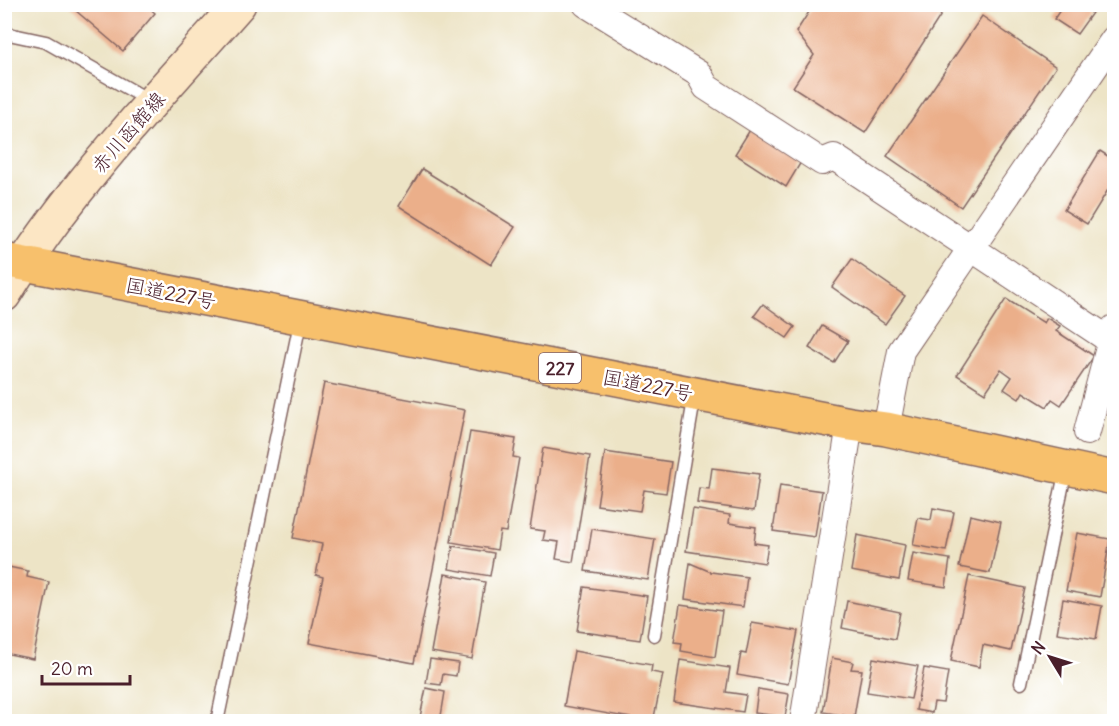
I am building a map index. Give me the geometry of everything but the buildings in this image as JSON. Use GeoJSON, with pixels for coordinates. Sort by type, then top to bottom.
{"type":"FeatureCollection","features":[{"type":"Feature","properties":{"kind":"highway","name":"国道227号"},"geometry":{"type":"LineString","coordinates":[[14,262],[850,424],[886,429],[1114,477]]}},
{"type":"Feature","properties":{"kind":"main road","name":"赤川函館線"},"geometry":{"type":"LineString","coordinates":[[4,295],[14,262],[239,4]]}},
{"type":"Feature","properties":{"kind":"street"},"geometry":{"type":"LineString","coordinates":[[586,4],[699,74],[706,87],[822,162],[834,158],[972,249],[1113,334],[1088,432]]}},
{"type":"Feature","properties":{"kind":"street"},"geometry":{"type":"LineString","coordinates":[[886,429],[901,351],[1114,39]]}},
{"type":"Feature","properties":{"kind":"street"},"geometry":{"type":"LineString","coordinates":[[803,722],[850,424]]}},
{"type":"Feature","properties":{"kind":"lane"},"geometry":{"type":"LineString","coordinates":[[4,33],[46,42],[153,102]]}},
{"type":"Feature","properties":{"kind":"lane"},"geometry":{"type":"LineString","coordinates":[[217,722],[301,318]]}},
{"type":"Feature","properties":{"kind":"lane"},"geometry":{"type":"LineString","coordinates":[[654,635],[696,394]]}},
{"type":"Feature","properties":{"kind":"lane"},"geometry":{"type":"LineString","coordinates":[[1021,682],[1066,467]]}}]}
